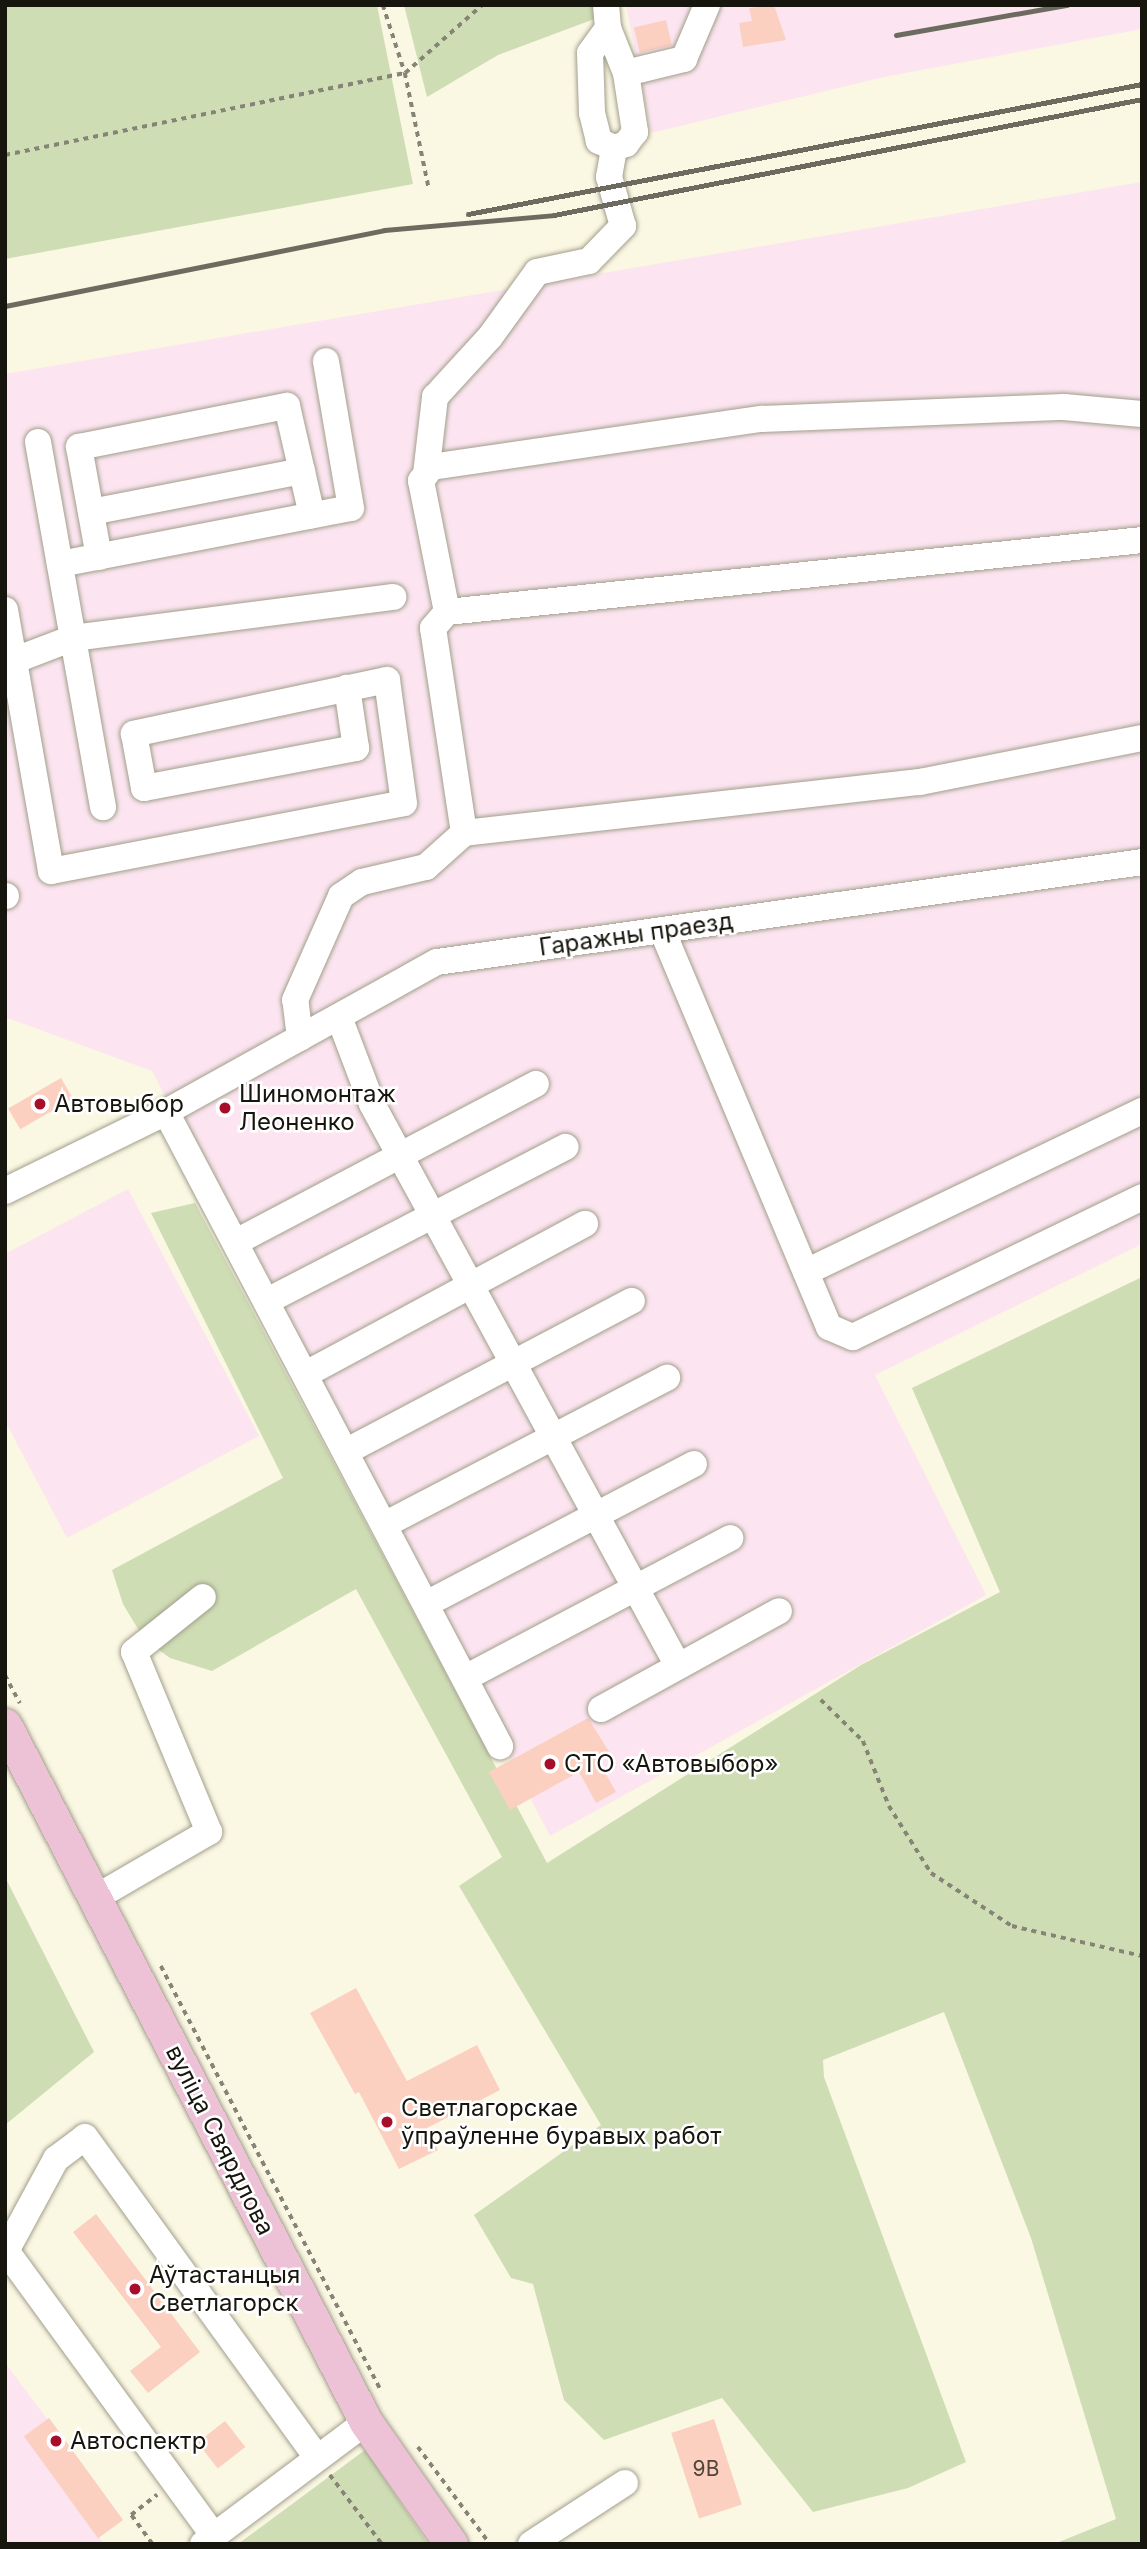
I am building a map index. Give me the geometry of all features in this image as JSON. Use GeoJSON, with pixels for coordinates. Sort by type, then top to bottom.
{"type":"FeatureCollection","features":[{"type":"Feature","properties":{"kind":"main road","name":"вуліца Свярдлова"},"geometry":{"type":"LineString","coordinates":[[15,1719],[95,1898],[451,2544]]}},
{"type":"Feature","properties":{"kind":"street"},"geometry":{"type":"LineString","coordinates":[[626,73],[684,59],[707,5]]}},
{"type":"Feature","properties":{"kind":"street"},"geometry":{"type":"LineString","coordinates":[[607,17],[626,73],[635,132],[626,144],[614,148],[599,141],[592,113],[590,53],[607,17]]}},
{"type":"Feature","properties":{"kind":"street"},"geometry":{"type":"LineString","coordinates":[[426,474],[435,397],[490,337],[537,272],[589,261],[623,226],[609,177],[614,148]]}},
{"type":"Feature","properties":{"kind":"street"},"geometry":{"type":"LineString","coordinates":[[60,564],[351,508],[326,361]]}},
{"type":"Feature","properties":{"kind":"street"},"geometry":{"type":"LineString","coordinates":[[99,557],[79,447],[287,406],[312,515]]}},
{"type":"Feature","properties":{"kind":"street"},"geometry":{"type":"LineString","coordinates":[[447,612],[421,481],[431,467],[762,419],[1064,407],[1142,414]]}},
{"type":"Feature","properties":{"kind":"street"},"geometry":{"type":"LineString","coordinates":[[38,442],[103,807]]}},
{"type":"Feature","properties":{"kind":"street"},"geometry":{"type":"LineString","coordinates":[[91,512],[302,471]]}},
{"type":"Feature","properties":{"kind":"street"},"geometry":{"type":"LineString","coordinates":[[464,833],[433,628],[447,612],[1142,540]]}},
{"type":"Feature","properties":{"kind":"street"},"geometry":{"type":"LineString","coordinates":[[10,662],[73,638],[393,597]]}},
{"type":"Feature","properties":{"kind":"street"},"geometry":{"type":"LineString","coordinates":[[5,610],[10,662],[51,871],[404,803],[387,680],[91,742]]}},
{"type":"Feature","properties":{"kind":"street"},"geometry":{"type":"LineString","coordinates":[[134,734],[144,788],[356,748],[347,688]]}},
{"type":"Feature","properties":{"kind":"street"},"geometry":{"type":"LineString","coordinates":[[300,1038],[295,1000],[341,896],[362,882],[426,867],[464,833],[920,782],[1142,738]]}},
{"type":"Feature","properties":{"kind":"street","name":"Гаражны праезд"},"geometry":{"type":"LineString","coordinates":[[5,1191],[166,1112],[436,962],[1142,862]]}},
{"type":"Feature","properties":{"kind":"street"},"geometry":{"type":"LineString","coordinates":[[662,930],[829,1327],[853,1337],[1142,1198]]}},
{"type":"Feature","properties":{"kind":"street"},"geometry":{"type":"LineString","coordinates":[[339,1017],[372,1104],[632,1586],[678,1666]]}},
{"type":"Feature","properties":{"kind":"street"},"geometry":{"type":"LineString","coordinates":[[236,1242],[536,1084]]}},
{"type":"Feature","properties":{"kind":"street"},"geometry":{"type":"LineString","coordinates":[[806,1272],[1142,1111]]}},
{"type":"Feature","properties":{"kind":"street"},"geometry":{"type":"LineString","coordinates":[[166,1112],[428,1603],[500,1746]]}},
{"type":"Feature","properties":{"kind":"street"},"geometry":{"type":"LineString","coordinates":[[267,1301],[566,1147]]}},
{"type":"Feature","properties":{"kind":"street"},"geometry":{"type":"LineString","coordinates":[[306,1374],[585,1224]]}},
{"type":"Feature","properties":{"kind":"street"},"geometry":{"type":"LineString","coordinates":[[347,1451],[632,1301]]}},
{"type":"Feature","properties":{"kind":"street"},"geometry":{"type":"LineString","coordinates":[[386,1524],[667,1378]]}},
{"type":"Feature","properties":{"kind":"street"},"geometry":{"type":"LineString","coordinates":[[428,1603],[694,1464]]}},
{"type":"Feature","properties":{"kind":"street"},"geometry":{"type":"LineString","coordinates":[[465,1678],[632,1586],[730,1538]]}},
{"type":"Feature","properties":{"kind":"street"},"geometry":{"type":"LineString","coordinates":[[95,1898],[209,1832],[134,1652],[203,1597]]}},
{"type":"Feature","properties":{"kind":"street"},"geometry":{"type":"LineString","coordinates":[[601,1709],[779,1611]]}},
{"type":"Feature","properties":{"kind":"street"},"geometry":{"type":"LineString","coordinates":[[317,2458],[85,2137],[56,2159],[6,2251],[209,2540],[317,2458],[376,2411]]}},
{"type":"Feature","properties":{"kind":"street"},"geometry":{"type":"LineString","coordinates":[[531,2544],[625,2483]]}},
{"type":"Feature","properties":{"kind":"path"},"geometry":{"type":"LineString","coordinates":[[383,5],[405,73],[429,189]]}},
{"type":"Feature","properties":{"kind":"path"},"geometry":{"type":"LineString","coordinates":[[5,155],[405,73],[482,5]]}},
{"type":"Feature","properties":{"kind":"path"},"geometry":{"type":"LineString","coordinates":[[5,1675],[15,1719]]}},
{"type":"Feature","properties":{"kind":"path"},"geometry":{"type":"LineString","coordinates":[[821,1700],[863,1741],[889,1806],[931,1873],[1012,1926],[1142,1956]]}},
{"type":"Feature","properties":{"kind":"path"},"geometry":{"type":"LineString","coordinates":[[157,1957],[376,2411]]}},
{"type":"Feature","properties":{"kind":"path"},"geometry":{"type":"LineString","coordinates":[[415,2443],[490,2544]]}},
{"type":"Feature","properties":{"kind":"path"},"geometry":{"type":"LineString","coordinates":[[317,2458],[382,2544]]}},
{"type":"Feature","properties":{"kind":"path"},"geometry":{"type":"LineString","coordinates":[[152,2544],[131,2515],[164,2490]]}},
{"type":"Feature","properties":{"kind":"shaded area"},"geometry":{"type":"Polygon","coordinates":[[[626,5],[1142,5],[1142,29],[884,77],[651,133],[626,5]]]}},
{"type":"Feature","properties":{"kind":"shaded area"},"geometry":{"type":"Polygon","coordinates":[[[1142,182],[1142,1244],[875,1375],[986,1595],[550,1836],[152,1071],[5,1017],[5,374],[1142,182]]]}},
{"type":"Feature","properties":{"kind":"shaded area"},"geometry":{"type":"Polygon","coordinates":[[[128,1189],[259,1436],[67,1538],[5,1421],[5,1254],[128,1189]]]}},
{"type":"Feature","properties":{"kind":"shaded area"},"geometry":{"type":"Polygon","coordinates":[[[5,2363],[123,2520],[99,2537],[104,2544],[5,2544],[5,2363]]]}},
{"type":"Feature","properties":{"kind":"green space"},"geometry":{"type":"Polygon","coordinates":[[[5,5],[377,5],[413,184],[5,259],[5,5]]]}},
{"type":"Feature","properties":{"kind":"green space"},"geometry":{"type":"Polygon","coordinates":[[[404,5],[604,5],[605,15],[498,55],[427,97],[404,5]]]}},
{"type":"Feature","properties":{"kind":"green space"},"geometry":{"type":"Polygon","coordinates":[[[195,1203],[547,1863],[861,1665],[1000,1592],[912,1388],[1142,1277],[1142,2544],[1054,2544],[1116,2519],[1031,2238],[944,2012],[823,2060],[824,2077],[966,2462],[908,2488],[813,2512],[722,2398],[604,2440],[564,2400],[533,2284],[511,2278],[474,2215],[601,2125],[459,1886],[502,1857],[356,1589],[212,1671],[170,1658],[144,1639],[123,1604],[112,1570],[283,1478],[151,1213],[195,1203]]]}},
{"type":"Feature","properties":{"kind":"green space"},"geometry":{"type":"Polygon","coordinates":[[[5,1877],[94,2052],[5,2125],[5,1877]]]}},
{"type":"Feature","properties":{"kind":"green space"},"geometry":{"type":"Polygon","coordinates":[[[365,2450],[428,2544],[238,2544],[365,2450]]]}},
{"type":"Feature","properties":{"kind":"building"},"geometry":{"type":"Polygon","coordinates":[[[774,5],[786,40],[743,47],[739,23],[752,21],[749,8],[774,5]]]}},
{"type":"Feature","properties":{"kind":"building"},"geometry":{"type":"Polygon","coordinates":[[[666,20],[672,45],[640,53],[634,27],[666,20]]]}},
{"type":"Feature","properties":{"kind":"building","name":"Автовыбор"},"geometry":{"type":"Polygon","coordinates":[[[61,1078],[73,1099],[20,1129],[8,1108],[61,1078]]]}},
{"type":"Feature","properties":{"kind":"building","name":"СТО «Автовыбор»"},"geometry":{"type":"Polygon","coordinates":[[[588,1718],[611,1755],[599,1762],[616,1792],[596,1803],[579,1772],[510,1810],[489,1772],[588,1718]]]}},
{"type":"Feature","properties":{"kind":"building"},"geometry":{"type":"Polygon","coordinates":[[[356,1988],[407,2081],[477,2045],[500,2090],[427,2128],[438,2150],[399,2169],[359,2092],[355,2094],[310,2013],[356,1988]]]}},
{"type":"Feature","properties":{"kind":"building","name":"Аўтастанцыя Светлагорск"},"geometry":{"type":"Polygon","coordinates":[[[96,2214],[200,2352],[148,2393],[130,2371],[161,2347],[73,2232],[96,2214]]]}},
{"type":"Feature","properties":{"kind":"building"},"geometry":{"type":"Polygon","coordinates":[[[49,2418],[123,2520],[98,2538],[24,2436],[49,2418]]]}},
{"type":"Feature","properties":{"kind":"building"},"geometry":{"type":"Polygon","coordinates":[[[714,2419],[742,2505],[699,2519],[671,2433],[714,2419]]]}},
{"type":"Feature","properties":{"kind":"building"},"geometry":{"type":"Polygon","coordinates":[[[225,2421],[245,2447],[218,2469],[197,2443],[225,2421]]]}},
{"type":"Feature","properties":{"kind":"railway"},"geometry":{"type":"LineString","coordinates":[[896,35],[1067,5]]}},
{"type":"Feature","properties":{"kind":"railway"},"geometry":{"type":"LineString","coordinates":[[468,214],[1142,84]]}},
{"type":"Feature","properties":{"kind":"railway"},"geometry":{"type":"LineString","coordinates":[[5,306],[384,230],[554,215],[1142,99]]}},
{"type":"Feature","properties":{"kind":"place","name":"Автовыбор"},"geometry":{"type":"Point","coordinates":[40,1104]}},
{"type":"Feature","properties":{"kind":"place","name":"Шиномонтаж Леоненко"},"geometry":{"type":"Point","coordinates":[225,1108]}},
{"type":"Feature","properties":{"kind":"place","name":"СТО «Автовыбор»"},"geometry":{"type":"Point","coordinates":[550,1764]}},
{"type":"Feature","properties":{"kind":"place","name":"Светлагорскае ўпраўленне буравых работ"},"geometry":{"type":"Point","coordinates":[387,2122]}},
{"type":"Feature","properties":{"kind":"place","name":"Аўтастанцыя Светлагорск"},"geometry":{"type":"Point","coordinates":[135,2289]}},
{"type":"Feature","properties":{"kind":"place","name":"Автоспектр"},"geometry":{"type":"Point","coordinates":[56,2441]}}]}
